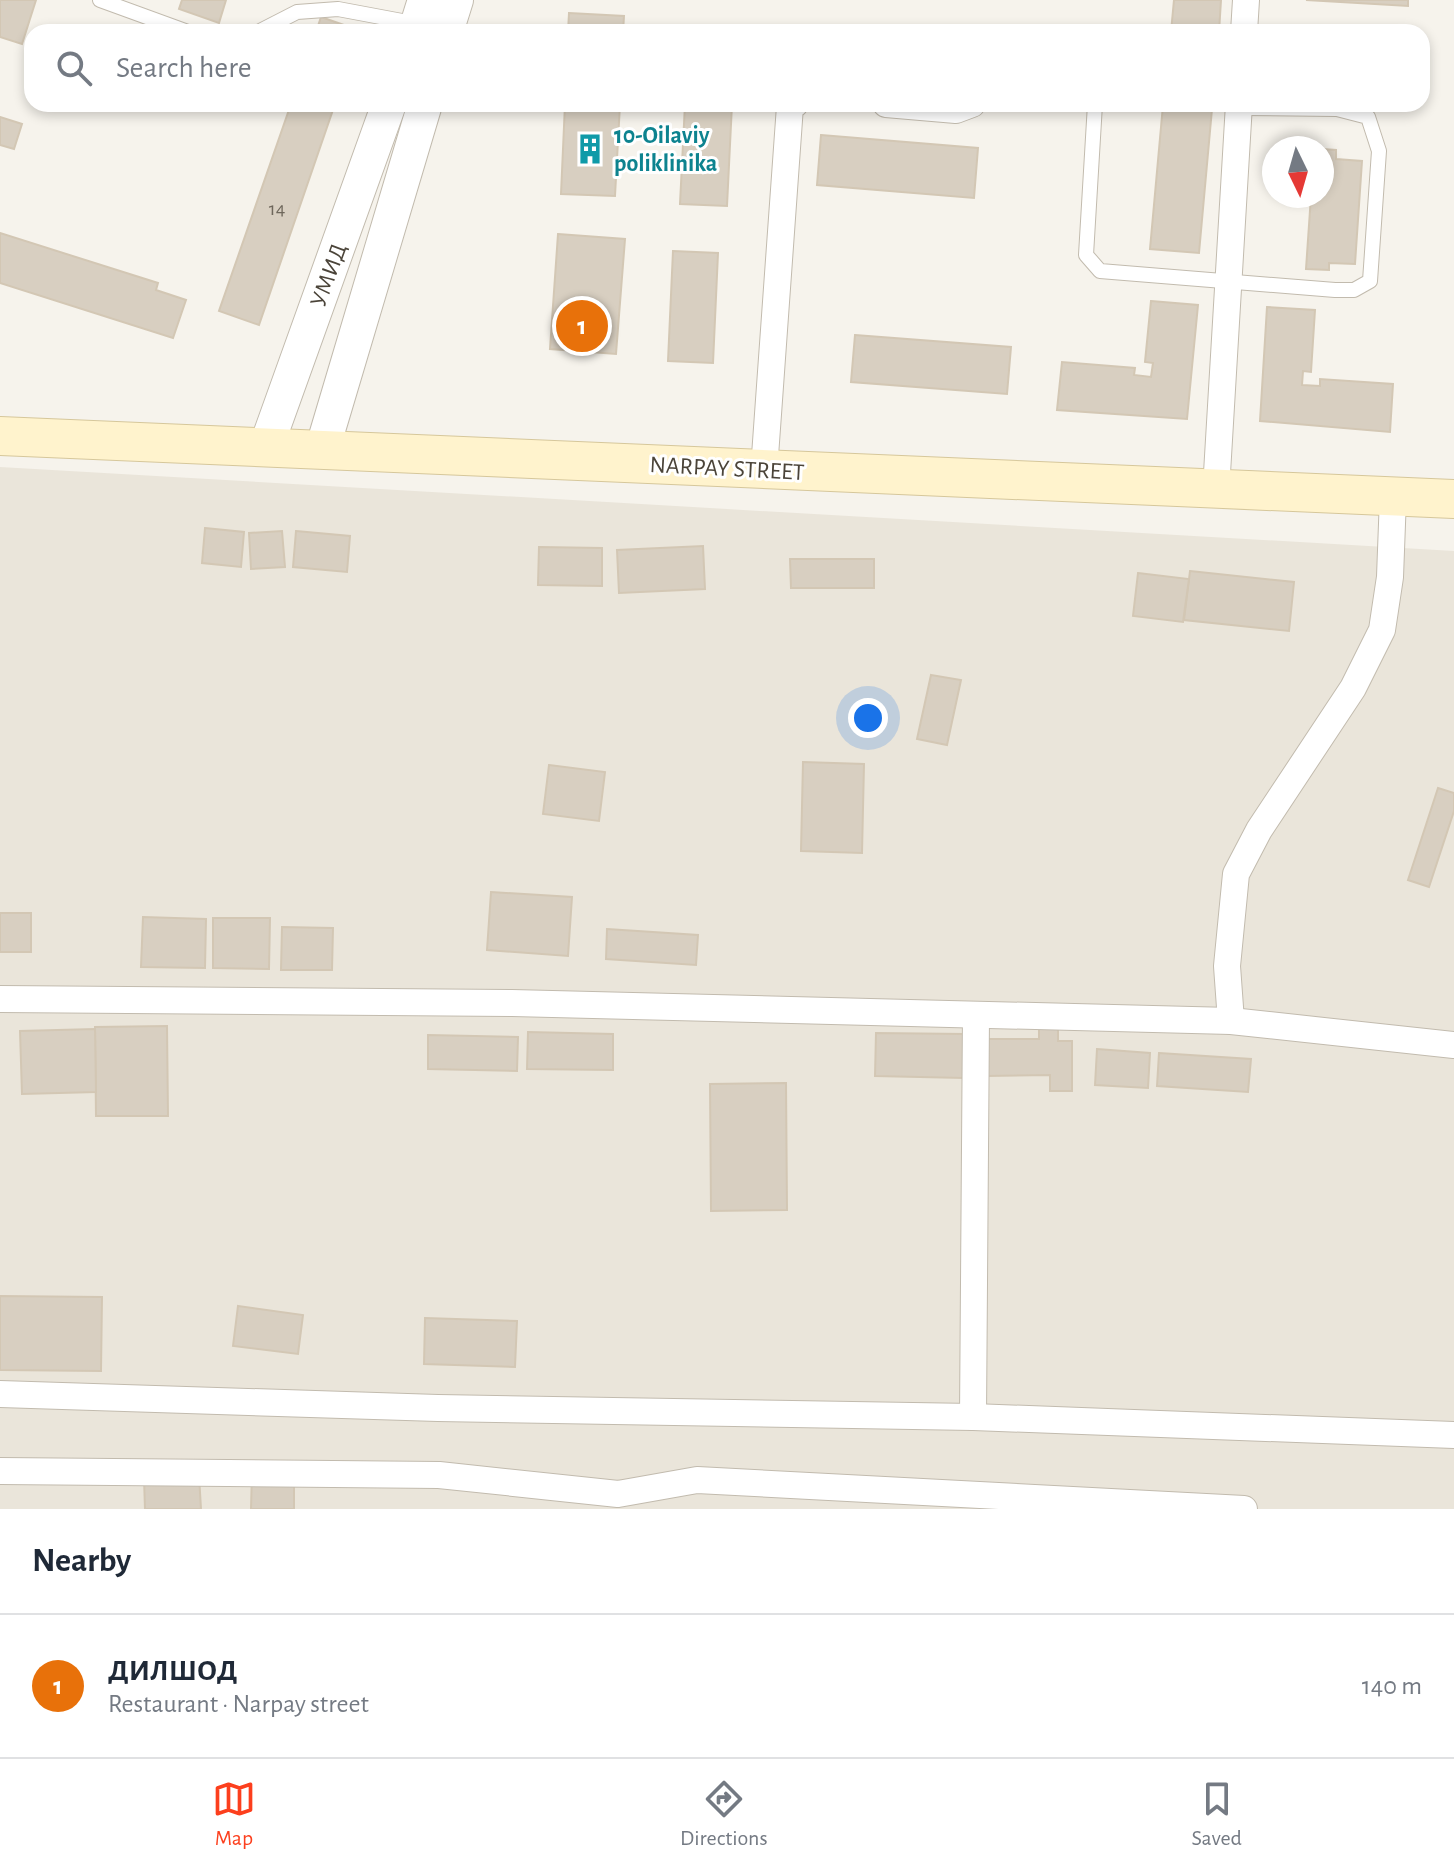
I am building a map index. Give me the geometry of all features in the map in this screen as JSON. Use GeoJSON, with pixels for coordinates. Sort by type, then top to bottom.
{"type":"FeatureCollection","features":[{"type":"Feature","properties":{"kind":"main road","name":"NARPAY STREET"},"geometry":{"type":"LineString","coordinates":[[0,436],[1454,499]]}},
{"type":"Feature","properties":{"kind":"street"},"geometry":{"type":"LineString","coordinates":[[426,22],[456,0]]}},
{"type":"Feature","properties":{"kind":"street"},"geometry":{"type":"LineString","coordinates":[[1244,24],[1246,0]]}},
{"type":"Feature","properties":{"kind":"street","name":"УМИД"},"geometry":{"type":"LineString","coordinates":[[266,447],[386,112]]}},
{"type":"Feature","properties":{"kind":"street","name":"УМИД"},"geometry":{"type":"LineString","coordinates":[[322,450],[423,112]]}},
{"type":"Feature","properties":{"kind":"street"},"geometry":{"type":"LineString","coordinates":[[764,470],[790,112]]}},
{"type":"Feature","properties":{"kind":"street"},"geometry":{"type":"LineString","coordinates":[[1216,490],[1239,112]]}},
{"type":"Feature","properties":{"kind":"street"},"geometry":{"type":"LineString","coordinates":[[1231,1021],[1227,966],[1236,874],[1259,830],[1353,688],[1382,630],[1390,577],[1393,497]]}},
{"type":"Feature","properties":{"kind":"street"},"geometry":{"type":"LineString","coordinates":[[0,999],[512,1003],[1231,1021],[1454,1045]]}},
{"type":"Feature","properties":{"kind":"street"},"geometry":{"type":"LineString","coordinates":[[973,1417],[976,1015]]}},
{"type":"Feature","properties":{"kind":"street"},"geometry":{"type":"LineString","coordinates":[[0,1394],[438,1408],[973,1417],[1454,1435]]}},
{"type":"Feature","properties":{"kind":"street"},"geometry":{"type":"LineString","coordinates":[[0,1471],[439,1475],[619,1502],[697,1480],[1244,1509]]}},
{"type":"Feature","properties":{"kind":"lane"},"geometry":{"type":"LineString","coordinates":[[100,0],[166,24]]}},
{"type":"Feature","properties":{"kind":"lane"},"geometry":{"type":"LineString","coordinates":[[274,24],[297,12],[338,9],[426,22]]}},
{"type":"Feature","properties":{"kind":"lane"},"geometry":{"type":"LineString","coordinates":[[1095,112],[1086,255],[1100,271],[1354,290],[1370,281],[1379,151],[1368,117],[1349,112]]}},
{"type":"Feature","properties":{"kind":"shaded area"},"geometry":{"type":"Polygon","coordinates":[[[0,467],[1454,551],[1454,1509],[0,1509],[0,467]]]}},
{"type":"Feature","properties":{"kind":"building"},"geometry":{"type":"Polygon","coordinates":[[[0,0],[36,0],[28,24],[24,24],[22,44],[0,37],[0,0]]]}},
{"type":"Feature","properties":{"kind":"building"},"geometry":{"type":"Polygon","coordinates":[[[182,0],[226,0],[219,23],[179,9],[182,0]]]}},
{"type":"Feature","properties":{"kind":"building"},"geometry":{"type":"Polygon","coordinates":[[[1174,0],[1221,0],[1220,24],[1172,24],[1174,0]]]}},
{"type":"Feature","properties":{"kind":"building"},"geometry":{"type":"Polygon","coordinates":[[[1306,0],[1408,0],[1408,6],[1306,0]]]}},
{"type":"Feature","properties":{"kind":"building"},"geometry":{"type":"Polygon","coordinates":[[[569,13],[624,16],[624,24],[568,24],[569,13]]]}},
{"type":"Feature","properties":{"kind":"building"},"geometry":{"type":"Polygon","coordinates":[[[321,17],[341,24],[319,24],[321,17]]]}},
{"type":"Feature","properties":{"kind":"building"},"geometry":{"type":"Polygon","coordinates":[[[288,112],[332,112],[259,325],[219,311],[288,112]]]}},
{"type":"Feature","properties":{"kind":"building","name":"10-Oilaviy poliklinika"},"geometry":{"type":"Polygon","coordinates":[[[565,112],[620,112],[615,196],[561,194],[565,112]]]}},
{"type":"Feature","properties":{"kind":"building"},"geometry":{"type":"Polygon","coordinates":[[[685,112],[732,112],[727,206],[680,204],[685,112]]]}},
{"type":"Feature","properties":{"kind":"building"},"geometry":{"type":"Polygon","coordinates":[[[1162,112],[1212,112],[1199,253],[1150,249],[1162,112]]]}},
{"type":"Feature","properties":{"kind":"building"},"geometry":{"type":"Polygon","coordinates":[[[0,117],[22,124],[14,149],[0,145],[0,117]]]}},
{"type":"Feature","properties":{"kind":"building"},"geometry":{"type":"Polygon","coordinates":[[[821,135],[978,148],[974,198],[817,185],[821,135]]]}},
{"type":"Feature","properties":{"kind":"building"},"geometry":{"type":"Polygon","coordinates":[[[1336,150],[1336,159],[1362,161],[1355,264],[1329,263],[1329,270],[1306,269],[1310,208],[1334,208],[1336,150]]]}},
{"type":"Feature","properties":{"kind":"building"},"geometry":{"type":"Polygon","coordinates":[[[0,233],[158,283],[156,290],[186,300],[173,338],[0,283],[0,233]]]}},
{"type":"Feature","properties":{"kind":"building"},"geometry":{"type":"Polygon","coordinates":[[[558,234],[625,239],[616,354],[550,349],[558,234]]]}},
{"type":"Feature","properties":{"kind":"building"},"geometry":{"type":"Polygon","coordinates":[[[673,251],[718,253],[713,363],[668,361],[673,251]]]}},
{"type":"Feature","properties":{"kind":"building"},"geometry":{"type":"Polygon","coordinates":[[[1151,301],[1198,305],[1187,419],[1057,410],[1062,362],[1135,368],[1134,375],[1151,377],[1153,363],[1145,362],[1151,301]]]}},
{"type":"Feature","properties":{"kind":"building"},"geometry":{"type":"Polygon","coordinates":[[[1267,307],[1315,310],[1311,372],[1303,371],[1302,385],[1320,386],[1320,379],[1393,384],[1390,432],[1260,421],[1267,307]]]}},
{"type":"Feature","properties":{"kind":"building"},"geometry":{"type":"Polygon","coordinates":[[[855,335],[1011,347],[1007,394],[851,382],[855,335]]]}},
{"type":"Feature","properties":{"kind":"building"},"geometry":{"type":"Polygon","coordinates":[[[205,528],[244,532],[241,567],[202,563],[205,528]]]}},
{"type":"Feature","properties":{"kind":"building"},"geometry":{"type":"Polygon","coordinates":[[[282,531],[285,567],[251,569],[249,533],[282,531]]]}},
{"type":"Feature","properties":{"kind":"building"},"geometry":{"type":"Polygon","coordinates":[[[296,531],[350,536],[347,572],[293,567],[296,531]]]}},
{"type":"Feature","properties":{"kind":"building"},"geometry":{"type":"Polygon","coordinates":[[[703,546],[705,589],[619,593],[617,550],[703,546]]]}},
{"type":"Feature","properties":{"kind":"building"},"geometry":{"type":"Polygon","coordinates":[[[539,547],[602,548],[602,586],[538,585],[539,547]]]}},
{"type":"Feature","properties":{"kind":"building"},"geometry":{"type":"Polygon","coordinates":[[[790,559],[874,559],[874,588],[791,588],[790,559]]]}},
{"type":"Feature","properties":{"kind":"building"},"geometry":{"type":"Polygon","coordinates":[[[1190,571],[1294,582],[1289,631],[1184,620],[1190,571]]]}},
{"type":"Feature","properties":{"kind":"building"},"geometry":{"type":"Polygon","coordinates":[[[1138,573],[1189,579],[1183,622],[1133,616],[1138,573]]]}},
{"type":"Feature","properties":{"kind":"building"},"geometry":{"type":"Polygon","coordinates":[[[931,675],[961,680],[947,745],[917,739],[931,675]]]}},
{"type":"Feature","properties":{"kind":"building"},"geometry":{"type":"Polygon","coordinates":[[[803,762],[864,764],[862,853],[801,851],[803,762]]]}},
{"type":"Feature","properties":{"kind":"building"},"geometry":{"type":"Polygon","coordinates":[[[549,765],[605,772],[599,821],[543,814],[549,765]]]}},
{"type":"Feature","properties":{"kind":"building"},"geometry":{"type":"Polygon","coordinates":[[[1438,788],[1454,793],[1454,811],[1429,887],[1408,880],[1438,788]]]}},
{"type":"Feature","properties":{"kind":"building"},"geometry":{"type":"Polygon","coordinates":[[[491,892],[572,897],[568,956],[487,950],[491,892]]]}},
{"type":"Feature","properties":{"kind":"building"},"geometry":{"type":"Polygon","coordinates":[[[0,913],[31,913],[31,952],[0,952],[0,913]]]}},
{"type":"Feature","properties":{"kind":"building"},"geometry":{"type":"Polygon","coordinates":[[[143,917],[206,919],[205,968],[141,967],[143,917]]]}},
{"type":"Feature","properties":{"kind":"building"},"geometry":{"type":"Polygon","coordinates":[[[213,918],[270,918],[269,969],[213,968],[213,918]]]}},
{"type":"Feature","properties":{"kind":"building"},"geometry":{"type":"Polygon","coordinates":[[[282,927],[333,928],[332,970],[281,970],[282,927]]]}},
{"type":"Feature","properties":{"kind":"building"},"geometry":{"type":"Polygon","coordinates":[[[607,929],[698,935],[696,965],[606,959],[607,929]]]}},
{"type":"Feature","properties":{"kind":"building"},"geometry":{"type":"Polygon","coordinates":[[[167,1026],[168,1116],[96,1116],[95,1027],[167,1026]]]}},
{"type":"Feature","properties":{"kind":"building"},"geometry":{"type":"Polygon","coordinates":[[[95,1029],[96,1092],[22,1094],[20,1031],[95,1029]]]}},
{"type":"Feature","properties":{"kind":"building"},"geometry":{"type":"Polygon","coordinates":[[[1039,1029],[1058,1029],[1058,1041],[1072,1041],[1072,1091],[1050,1091],[1050,1075],[987,1076],[987,1039],[1039,1039],[1039,1029]]]}},
{"type":"Feature","properties":{"kind":"building"},"geometry":{"type":"Polygon","coordinates":[[[528,1032],[613,1034],[613,1070],[527,1069],[528,1032]]]}},
{"type":"Feature","properties":{"kind":"building"},"geometry":{"type":"Polygon","coordinates":[[[876,1033],[965,1034],[964,1078],[875,1076],[876,1033]]]}},
{"type":"Feature","properties":{"kind":"building"},"geometry":{"type":"Polygon","coordinates":[[[428,1035],[518,1037],[517,1071],[428,1069],[428,1035]]]}},
{"type":"Feature","properties":{"kind":"building"},"geometry":{"type":"Polygon","coordinates":[[[1097,1049],[1150,1053],[1148,1088],[1095,1085],[1097,1049]]]}},
{"type":"Feature","properties":{"kind":"building"},"geometry":{"type":"Polygon","coordinates":[[[1159,1053],[1251,1059],[1248,1092],[1157,1086],[1159,1053]]]}},
{"type":"Feature","properties":{"kind":"building"},"geometry":{"type":"Polygon","coordinates":[[[786,1083],[787,1210],[711,1211],[710,1084],[786,1083]]]}},
{"type":"Feature","properties":{"kind":"building"},"geometry":{"type":"Polygon","coordinates":[[[0,1296],[102,1297],[101,1371],[0,1370],[0,1296]]]}},
{"type":"Feature","properties":{"kind":"building"},"geometry":{"type":"Polygon","coordinates":[[[238,1306],[303,1315],[298,1354],[233,1346],[238,1306]]]}},
{"type":"Feature","properties":{"kind":"building"},"geometry":{"type":"Polygon","coordinates":[[[425,1318],[517,1321],[515,1367],[424,1364],[425,1318]]]}},
{"type":"Feature","properties":{"kind":"building"},"geometry":{"type":"Polygon","coordinates":[[[252,1472],[294,1473],[294,1509],[251,1509],[252,1472]]]}},
{"type":"Feature","properties":{"kind":"building"},"geometry":{"type":"Polygon","coordinates":[[[199,1475],[201,1509],[145,1509],[144,1478],[199,1475]]]}},
{"type":"Feature","properties":{"kind":"place","name":"10-Oilaviy poliklinika"},"geometry":{"type":"Point","coordinates":[590,149]}},
{"type":"Feature","properties":{"kind":"place","name":"ДИЛШОД"},"geometry":{"type":"Point","coordinates":[582,326]}}]}
